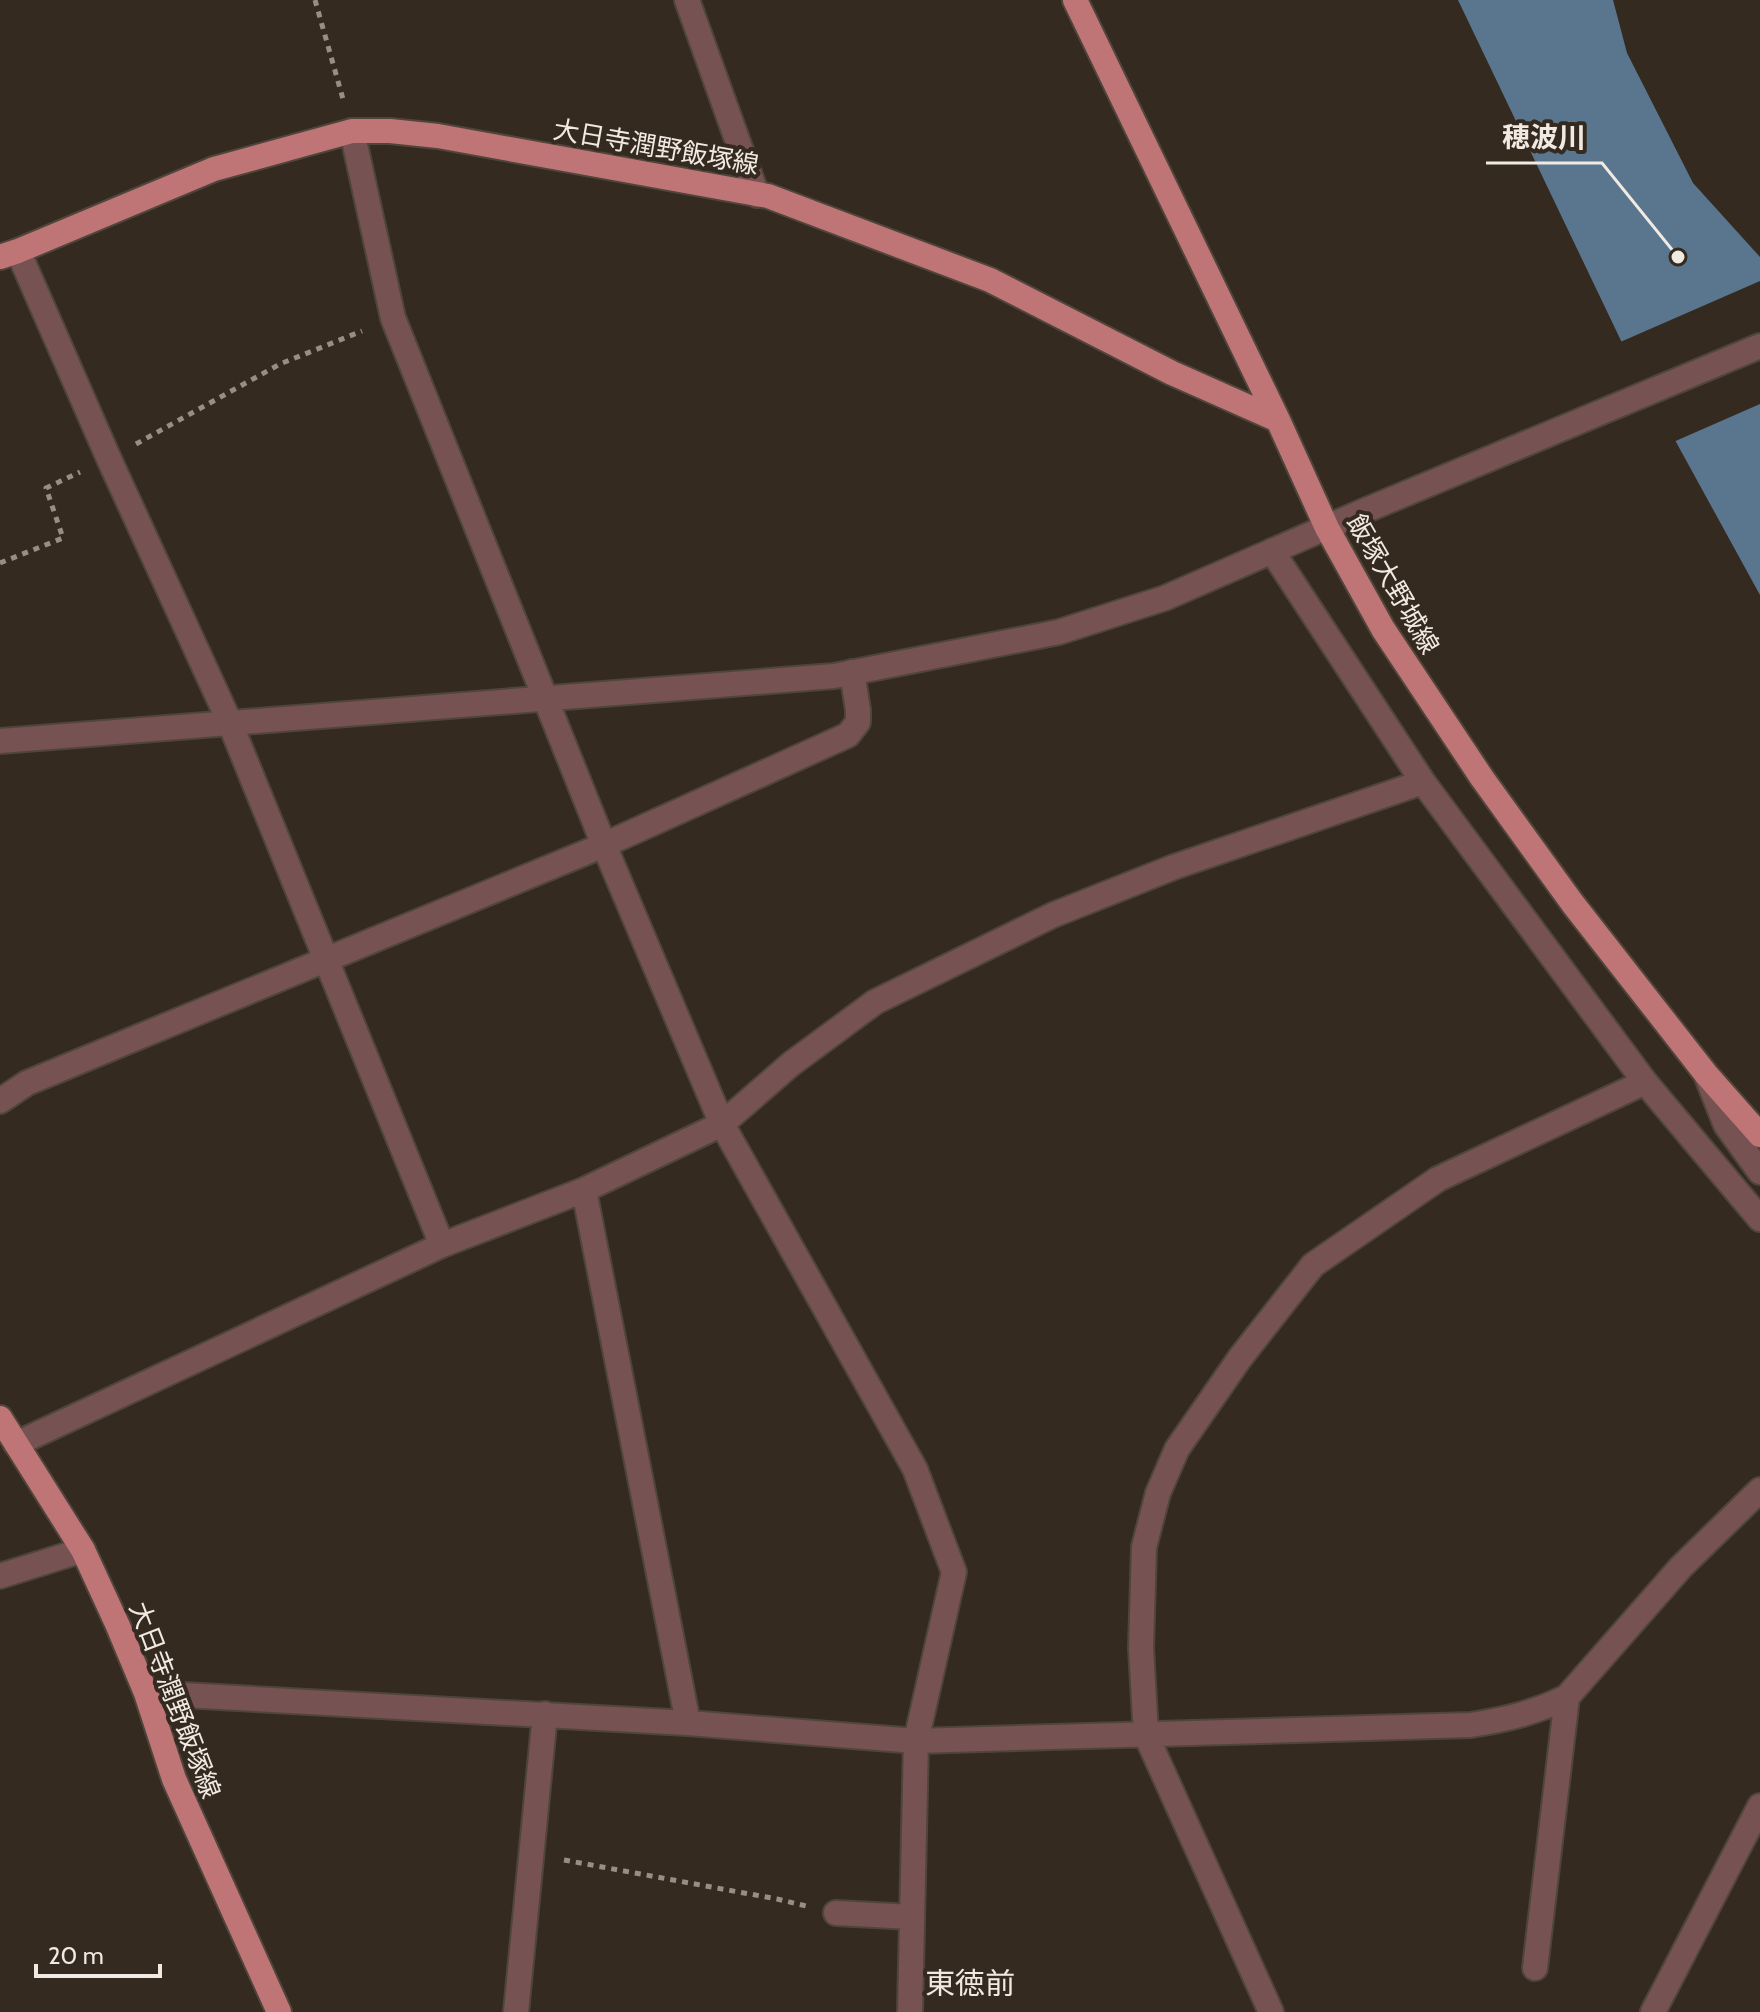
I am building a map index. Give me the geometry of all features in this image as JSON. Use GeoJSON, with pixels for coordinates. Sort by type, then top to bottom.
{"type":"FeatureCollection","features":[{"type":"Feature","properties":{"kind":"main road","name":"飯塚大野城線"},"geometry":{"type":"LineString","coordinates":[[1075,0],[1327,528],[1383,629],[1482,778],[1573,904],[1706,1074],[1760,1135]]}},
{"type":"Feature","properties":{"kind":"main road","name":"大日寺潤野飯塚線"},"geometry":{"type":"LineString","coordinates":[[9,254],[214,169],[352,131],[438,136],[768,196],[990,280],[1172,373],[1278,420]]}},
{"type":"Feature","properties":{"kind":"main road","name":"大日寺潤野飯塚線"},"geometry":{"type":"LineString","coordinates":[[0,1418],[83,1550],[146,1693],[174,1779],[279,2012]]}},
{"type":"Feature","properties":{"kind":"street"},"geometry":{"type":"LineString","coordinates":[[687,0],[757,195]]}},
{"type":"Feature","properties":{"kind":"street"},"geometry":{"type":"LineString","coordinates":[[352,131],[393,318],[604,845],[722,1124],[915,1469],[954,1572],[916,1741],[910,2012]]}},
{"type":"Feature","properties":{"kind":"street"},"geometry":{"type":"LineString","coordinates":[[9,254],[109,459],[230,723],[442,1245]]}},
{"type":"Feature","properties":{"kind":"street"},"geometry":{"type":"LineString","coordinates":[[0,741],[834,676],[1059,632],[1165,598],[1364,511],[1760,346]]}},
{"type":"Feature","properties":{"kind":"street"},"geometry":{"type":"LineString","coordinates":[[1272,551],[1423,782],[1645,1082],[1760,1219]]}},
{"type":"Feature","properties":{"kind":"street"},"geometry":{"type":"LineString","coordinates":[[0,1101],[27,1083],[604,845],[848,735],[858,722],[852,672]]}},
{"type":"Feature","properties":{"kind":"street"},"geometry":{"type":"LineString","coordinates":[[16,1444],[442,1245],[584,1190],[722,1124],[791,1064],[875,1002],[1053,915],[1174,867],[1423,782]]}},
{"type":"Feature","properties":{"kind":"street"},"geometry":{"type":"LineString","coordinates":[[1706,1074],[1726,1125],[1760,1172]]}},
{"type":"Feature","properties":{"kind":"street"},"geometry":{"type":"LineString","coordinates":[[1271,2012],[1146,1735],[1141,1648],[1144,1547],[1158,1493],[1177,1449],[1240,1358],[1313,1265],[1438,1179],[1645,1082]]}},
{"type":"Feature","properties":{"kind":"street"},"geometry":{"type":"LineString","coordinates":[[584,1190],[688,1723]]}},
{"type":"Feature","properties":{"kind":"street"},"geometry":{"type":"LineString","coordinates":[[146,1693],[545,1714],[916,1741],[1471,1725],[1513,1718],[1567,1697],[1681,1567],[1760,1490]]}},
{"type":"Feature","properties":{"kind":"street"},"geometry":{"type":"LineString","coordinates":[[0,1576],[83,1550]]}},
{"type":"Feature","properties":{"kind":"street"},"geometry":{"type":"LineString","coordinates":[[1535,1968],[1567,1697]]}},
{"type":"Feature","properties":{"kind":"street"},"geometry":{"type":"LineString","coordinates":[[516,2012],[545,1714]]}},
{"type":"Feature","properties":{"kind":"street"},"geometry":{"type":"LineString","coordinates":[[1653,2012],[1760,1806]]}},
{"type":"Feature","properties":{"kind":"street"},"geometry":{"type":"LineString","coordinates":[[836,1913],[912,1917]]}},
{"type":"Feature","properties":{"kind":"path"},"geometry":{"type":"LineString","coordinates":[[315,0],[352,131]]}},
{"type":"Feature","properties":{"kind":"path"},"geometry":{"type":"LineString","coordinates":[[0,563],[63,538],[46,488],[109,459],[280,364],[393,318]]}},
{"type":"Feature","properties":{"kind":"path"},"geometry":{"type":"LineString","coordinates":[[532,1855],[777,1899],[836,1913]]}},
{"type":"Feature","properties":{"kind":"water"},"geometry":{"type":"Polygon","coordinates":[[[1458,0],[1613,0],[1627,53],[1693,183],[1760,257],[1760,595],[1625,349],[1458,0]]]}},
{"type":"Feature","properties":{"kind":"pier"},"geometry":{"type":"Polygon","coordinates":[[[1760,281],[1760,404],[1671,443],[1618,343],[1760,281]]]}},
{"type":"Feature","properties":{"kind":"place","name":"穂波川"},"geometry":{"type":"Point","coordinates":[1678,257]}},
{"type":"Feature","properties":{"kind":"district","name":"東徳前"},"geometry":{"type":"Point","coordinates":[970,1984]}}]}
